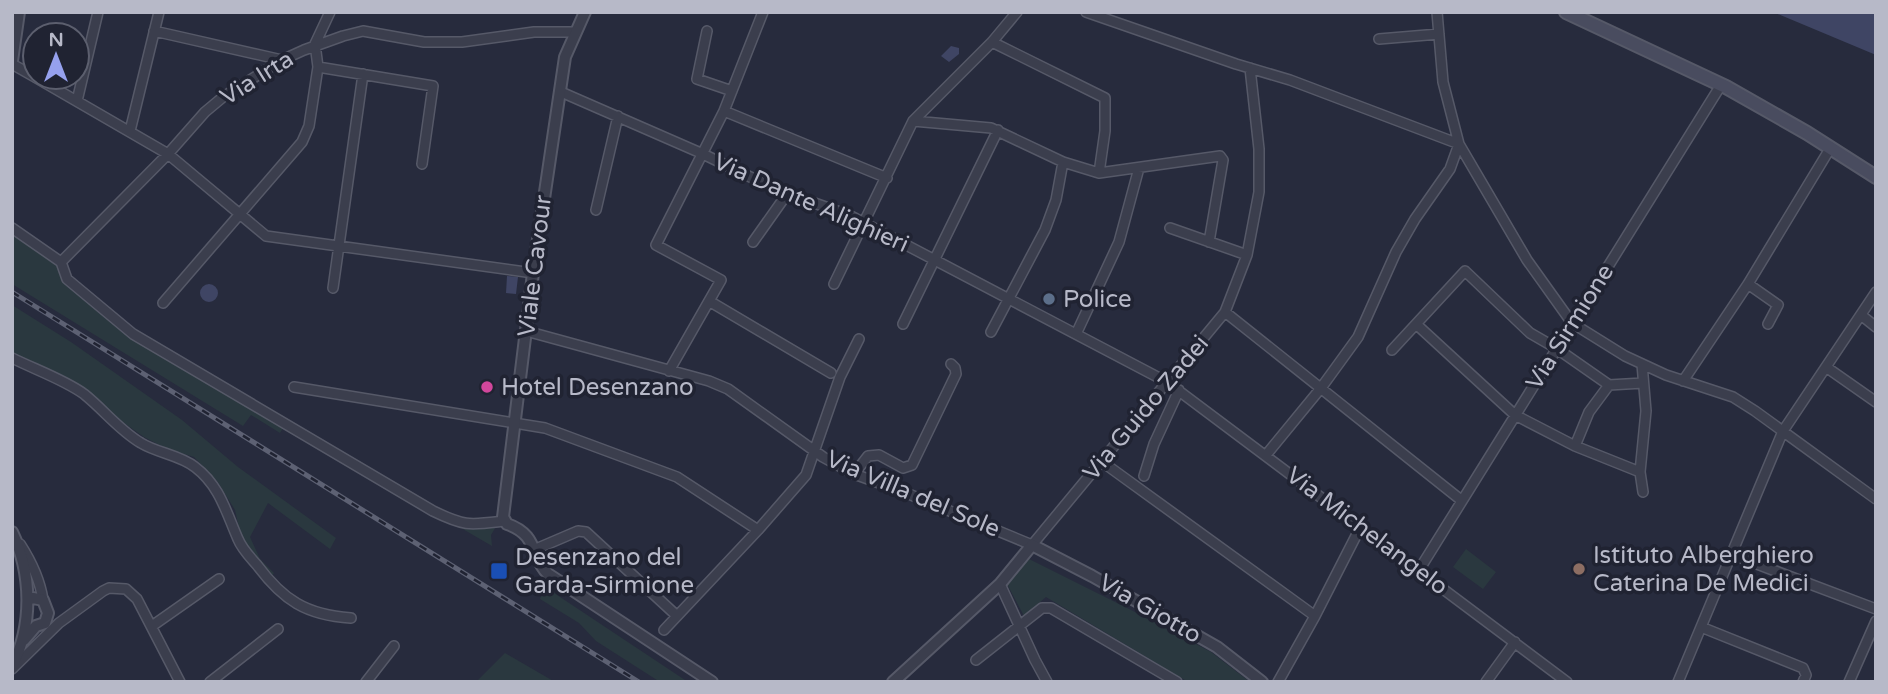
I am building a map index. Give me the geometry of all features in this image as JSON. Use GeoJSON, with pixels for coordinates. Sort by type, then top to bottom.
{"type":"FeatureCollection","features":[{"type":"Feature","properties":{"kind":"main road"},"geometry":{"type":"LineString","coordinates":[[1566,12],[1721,85],[1831,147],[1876,177]]}},
{"type":"Feature","properties":{"kind":"street"},"geometry":{"type":"LineString","coordinates":[[12,62],[19,12]]}},
{"type":"Feature","properties":{"kind":"street"},"geometry":{"type":"LineString","coordinates":[[77,101],[98,12]]}},
{"type":"Feature","properties":{"kind":"street"},"geometry":{"type":"LineString","coordinates":[[130,131],[159,12]]}},
{"type":"Feature","properties":{"kind":"street"},"geometry":{"type":"LineString","coordinates":[[163,303],[302,142],[309,126],[318,67],[315,44],[330,12]]}},
{"type":"Feature","properties":{"kind":"street","name":"Viale Cavour"},"geometry":{"type":"LineString","coordinates":[[506,522],[503,513],[514,421],[565,57],[585,12]]}},
{"type":"Feature","properties":{"kind":"street"},"geometry":{"type":"LineString","coordinates":[[669,371],[721,280],[656,245],[724,111],[763,12]]}},
{"type":"Feature","properties":{"kind":"street"},"geometry":{"type":"LineString","coordinates":[[834,284],[912,121],[992,42],[1017,12]]}},
{"type":"Feature","properties":{"kind":"street"},"geometry":{"type":"LineString","coordinates":[[1086,12],[1290,80],[1459,144]]}},
{"type":"Feature","properties":{"kind":"street"},"geometry":{"type":"LineString","coordinates":[[1437,12],[1443,82],[1459,144],[1527,260],[1572,323],[1625,356],[1683,381],[1733,397],[1876,499]]}},
{"type":"Feature","properties":{"kind":"street"},"geometry":{"type":"LineString","coordinates":[[154,31],[282,60]]}},
{"type":"Feature","properties":{"kind":"street","name":"Via Irta"},"geometry":{"type":"LineString","coordinates":[[61,262],[168,154],[205,112],[223,97],[282,60],[315,44],[363,31],[424,43],[478,41],[534,32],[576,32]]}},
{"type":"Feature","properties":{"kind":"street"},"geometry":{"type":"LineString","coordinates":[[707,31],[697,79],[732,91]]}},
{"type":"Feature","properties":{"kind":"street"},"geometry":{"type":"LineString","coordinates":[[1379,39],[1439,34]]}},
{"type":"Feature","properties":{"kind":"street"},"geometry":{"type":"LineString","coordinates":[[992,42],[1105,98],[1105,131],[1099,173]]}},
{"type":"Feature","properties":{"kind":"street"},"geometry":{"type":"LineString","coordinates":[[318,67],[433,86],[422,163]]}},
{"type":"Feature","properties":{"kind":"street","name":"Via Guido Zadei"},"geometry":{"type":"LineString","coordinates":[[893,682],[1000,584],[1225,312],[1247,255],[1259,181],[1259,149],[1250,68]]}},
{"type":"Feature","properties":{"kind":"street"},"geometry":{"type":"LineString","coordinates":[[333,288],[363,74]]}},
{"type":"Feature","properties":{"kind":"street","name":"Via Sirmione"},"geometry":{"type":"LineString","coordinates":[[1419,570],[1721,85]]}},
{"type":"Feature","properties":{"kind":"street"},"geometry":{"type":"LineString","coordinates":[[60,91],[168,154],[266,236],[533,273]]}},
{"type":"Feature","properties":{"kind":"street","name":"Via Dante Alighieri"},"geometry":{"type":"LineString","coordinates":[[561,92],[788,194],[851,216],[1007,299],[1077,332],[1167,382]]}},
{"type":"Feature","properties":{"kind":"street"},"geometry":{"type":"LineString","coordinates":[[724,111],[887,178]]}},
{"type":"Feature","properties":{"kind":"street"},"geometry":{"type":"LineString","coordinates":[[596,210],[618,116]]}},
{"type":"Feature","properties":{"kind":"street"},"geometry":{"type":"LineString","coordinates":[[912,121],[991,128],[1063,163],[1099,173],[1220,156],[1223,160],[1209,242]]}},
{"type":"Feature","properties":{"kind":"street"},"geometry":{"type":"LineString","coordinates":[[903,324],[998,130]]}},
{"type":"Feature","properties":{"kind":"street"},"geometry":{"type":"LineString","coordinates":[[1266,455],[1321,388],[1358,337],[1396,252],[1450,169],[1459,144]]}},
{"type":"Feature","properties":{"kind":"street"},"geometry":{"type":"LineString","coordinates":[[1683,381],[1748,284],[1831,147]]}},
{"type":"Feature","properties":{"kind":"street"},"geometry":{"type":"LineString","coordinates":[[991,331],[1045,230],[1056,200],[1063,163]]}},
{"type":"Feature","properties":{"kind":"street"},"geometry":{"type":"LineString","coordinates":[[1077,332],[1119,242],[1139,168]]}},
{"type":"Feature","properties":{"kind":"street"},"geometry":{"type":"LineString","coordinates":[[753,242],[788,194]]}},
{"type":"Feature","properties":{"kind":"street"},"geometry":{"type":"LineString","coordinates":[[12,228],[61,262],[67,279],[134,334],[433,511],[462,524],[506,522],[517,527],[536,549],[539,563],[548,574],[712,682]]}},
{"type":"Feature","properties":{"kind":"street"},"geometry":{"type":"LineString","coordinates":[[1170,228],[1247,255]]}},
{"type":"Feature","properties":{"kind":"street"},"geometry":{"type":"LineString","coordinates":[[1392,350],[1465,271],[1530,333],[1609,385],[1643,383]]}},
{"type":"Feature","properties":{"kind":"street"},"geometry":{"type":"LineString","coordinates":[[1748,284],[1778,305],[1768,324]]}},
{"type":"Feature","properties":{"kind":"street"},"geometry":{"type":"LineString","coordinates":[[1678,682],[1783,431],[1876,292]]}},
{"type":"Feature","properties":{"kind":"street"},"geometry":{"type":"LineString","coordinates":[[709,301],[831,373]]}},
{"type":"Feature","properties":{"kind":"street"},"geometry":{"type":"LineString","coordinates":[[1225,312],[1461,500]]}},
{"type":"Feature","properties":{"kind":"street"},"geometry":{"type":"LineString","coordinates":[[1861,315],[1876,327]]}},
{"type":"Feature","properties":{"kind":"street"},"geometry":{"type":"LineString","coordinates":[[1416,324],[1515,415],[1574,446],[1640,472]]}},
{"type":"Feature","properties":{"kind":"street","name":"Via Villa del Sole"},"geometry":{"type":"LineString","coordinates":[[526,331],[709,381],[728,389],[814,450],[854,474],[925,500],[1032,545]]}},
{"type":"Feature","properties":{"kind":"street"},"geometry":{"type":"LineString","coordinates":[[664,630],[806,475],[840,377],[859,339]]}},
{"type":"Feature","properties":{"kind":"street"},"geometry":{"type":"LineString","coordinates":[[12,358],[83,393],[124,432],[143,445],[194,465],[212,484],[225,504],[239,542],[269,581],[291,601],[309,611],[326,617],[351,618]]}},
{"type":"Feature","properties":{"kind":"street","name":"Via Villa del Sole"},"geometry":{"type":"LineString","coordinates":[[854,474],[869,456],[879,455],[903,468],[912,465],[957,374],[956,368],[951,364]]}},
{"type":"Feature","properties":{"kind":"street"},"geometry":{"type":"LineString","coordinates":[[1643,364],[1646,411],[1640,472],[1643,492]]}},
{"type":"Feature","properties":{"kind":"street"},"geometry":{"type":"LineString","coordinates":[[1826,367],[1876,402]]}},
{"type":"Feature","properties":{"kind":"street","name":"Via Michelangelo"},"geometry":{"type":"LineString","coordinates":[[1167,382],[1567,682]]}},
{"type":"Feature","properties":{"kind":"street"},"geometry":{"type":"LineString","coordinates":[[1574,446],[1589,412],[1609,385]]}},
{"type":"Feature","properties":{"kind":"street"},"geometry":{"type":"LineString","coordinates":[[294,387],[545,428],[677,477],[758,530]]}},
{"type":"Feature","properties":{"kind":"street"},"geometry":{"type":"LineString","coordinates":[[1144,476],[1154,444],[1179,390]]}},
{"type":"Feature","properties":{"kind":"street"},"geometry":{"type":"LineString","coordinates":[[1101,461],[1315,616]]}},
{"type":"Feature","properties":{"kind":"street"},"geometry":{"type":"LineString","coordinates":[[1278,682],[1362,526]]}},
{"type":"Feature","properties":{"kind":"street"},"geometry":{"type":"LineString","coordinates":[[536,549],[578,531],[586,532],[676,615]]}},
{"type":"Feature","properties":{"kind":"street"},"geometry":{"type":"LineString","coordinates":[[12,668],[23,643],[36,626],[46,620],[48,614],[37,600],[27,579],[13,535]]}},
{"type":"Feature","properties":{"kind":"street"},"geometry":{"type":"LineString","coordinates":[[13,535],[28,558],[41,589],[26,617],[23,643]]}},
{"type":"Feature","properties":{"kind":"street","name":"Via Giotto"},"geometry":{"type":"LineString","coordinates":[[1032,545],[1217,647],[1262,682]]}},
{"type":"Feature","properties":{"kind":"street"},"geometry":{"type":"LineString","coordinates":[[1733,555],[1876,609]]}},
{"type":"Feature","properties":{"kind":"street"},"geometry":{"type":"LineString","coordinates":[[152,626],[219,579]]}},
{"type":"Feature","properties":{"kind":"street"},"geometry":{"type":"LineString","coordinates":[[1000,584],[1047,682]]}},
{"type":"Feature","properties":{"kind":"street"},"geometry":{"type":"LineString","coordinates":[[12,668],[59,623],[109,588],[126,589],[137,599],[180,682]]}},
{"type":"Feature","properties":{"kind":"street"},"geometry":{"type":"LineString","coordinates":[[976,660],[1042,608],[1051,608],[1177,682]]}},
{"type":"Feature","properties":{"kind":"street"},"geometry":{"type":"LineString","coordinates":[[26,617],[28,622],[36,626]]}},
{"type":"Feature","properties":{"kind":"street"},"geometry":{"type":"LineString","coordinates":[[46,620],[59,623]]}},
{"type":"Feature","properties":{"kind":"street"},"geometry":{"type":"LineString","coordinates":[[1849,682],[1876,621]]}},
{"type":"Feature","properties":{"kind":"street"},"geometry":{"type":"LineString","coordinates":[[1701,627],[1804,668],[1806,675],[1803,682]]}},
{"type":"Feature","properties":{"kind":"street"},"geometry":{"type":"LineString","coordinates":[[210,682],[278,629]]}},
{"type":"Feature","properties":{"kind":"street"},"geometry":{"type":"LineString","coordinates":[[1486,682],[1515,642]]}},
{"type":"Feature","properties":{"kind":"street"},"geometry":{"type":"LineString","coordinates":[[366,682],[394,646]]}},
{"type":"Feature","properties":{"kind":"shaded area"},"geometry":{"type":"Polygon","coordinates":[[[12,233],[57,266],[64,281],[131,337],[283,428],[280,433],[251,415],[243,426],[12,284],[12,233]]]}},
{"type":"Feature","properties":{"kind":"shaded area"},"geometry":{"type":"Polygon","coordinates":[[[12,305],[71,342],[182,420],[238,467],[336,538],[330,549],[268,503],[250,537],[260,559],[274,573],[271,577],[241,537],[235,510],[217,481],[194,457],[167,449],[144,437],[114,416],[89,391],[12,353],[12,305]]]}},
{"type":"Feature","properties":{"kind":"shaded area"},"geometry":{"type":"Polygon","coordinates":[[[497,525],[491,535],[492,546],[461,528],[476,529],[497,525]]]}},
{"type":"Feature","properties":{"kind":"shaded area"},"geometry":{"type":"Polygon","coordinates":[[[1466,549],[1496,572],[1483,589],[1453,567],[1466,549]]]}},
{"type":"Feature","properties":{"kind":"shaded area"},"geometry":{"type":"Polygon","coordinates":[[[1029,559],[1211,652],[1250,682],[1188,682],[1046,597],[1024,616],[1007,584],[1029,559]]]}},
{"type":"Feature","properties":{"kind":"shaded area"},"geometry":{"type":"Polygon","coordinates":[[[545,587],[688,682],[660,682],[596,641],[579,623],[540,599],[545,587]]]}},
{"type":"Feature","properties":{"kind":"shaded area"},"geometry":{"type":"Polygon","coordinates":[[[505,653],[555,682],[476,682],[505,653]]]}},
{"type":"Feature","properties":{"kind":"water"},"geometry":{"type":"Polygon","coordinates":[[[1773,12],[1876,12],[1876,55],[1773,12]]]}},
{"type":"Feature","properties":{"kind":"water"},"geometry":{"type":"Polygon","coordinates":[[[951,46],[959,48],[959,54],[949,62],[941,56],[951,46]]]}},
{"type":"Feature","properties":{"kind":"water"},"geometry":{"type":"Polygon","coordinates":[[[507,276],[518,277],[516,294],[506,293],[507,276]]]}},
{"type":"Feature","properties":{"kind":"water"},"geometry":{"type":"Polygon","coordinates":[[[209,284],[215,287],[218,293],[215,299],[209,302],[203,299],[200,293],[203,287],[209,284]]]}},
{"type":"Feature","properties":{"kind":"railway"},"geometry":{"type":"LineString","coordinates":[[12,292],[639,682]]}},
{"type":"Feature","properties":{"kind":"place","name":"Police"},"geometry":{"type":"Point","coordinates":[1049,299]}},
{"type":"Feature","properties":{"kind":"place","name":"Hotel Desenzano"},"geometry":{"type":"Point","coordinates":[487,387]}},
{"type":"Feature","properties":{"kind":"place","name":"Istituto Alberghiero Caterina De Medici"},"geometry":{"type":"Point","coordinates":[1579,569]}},
{"type":"Feature","properties":{"kind":"place","name":"Desenzano del Garda-Sirmione"},"geometry":{"type":"Point","coordinates":[499,571]}}]}
